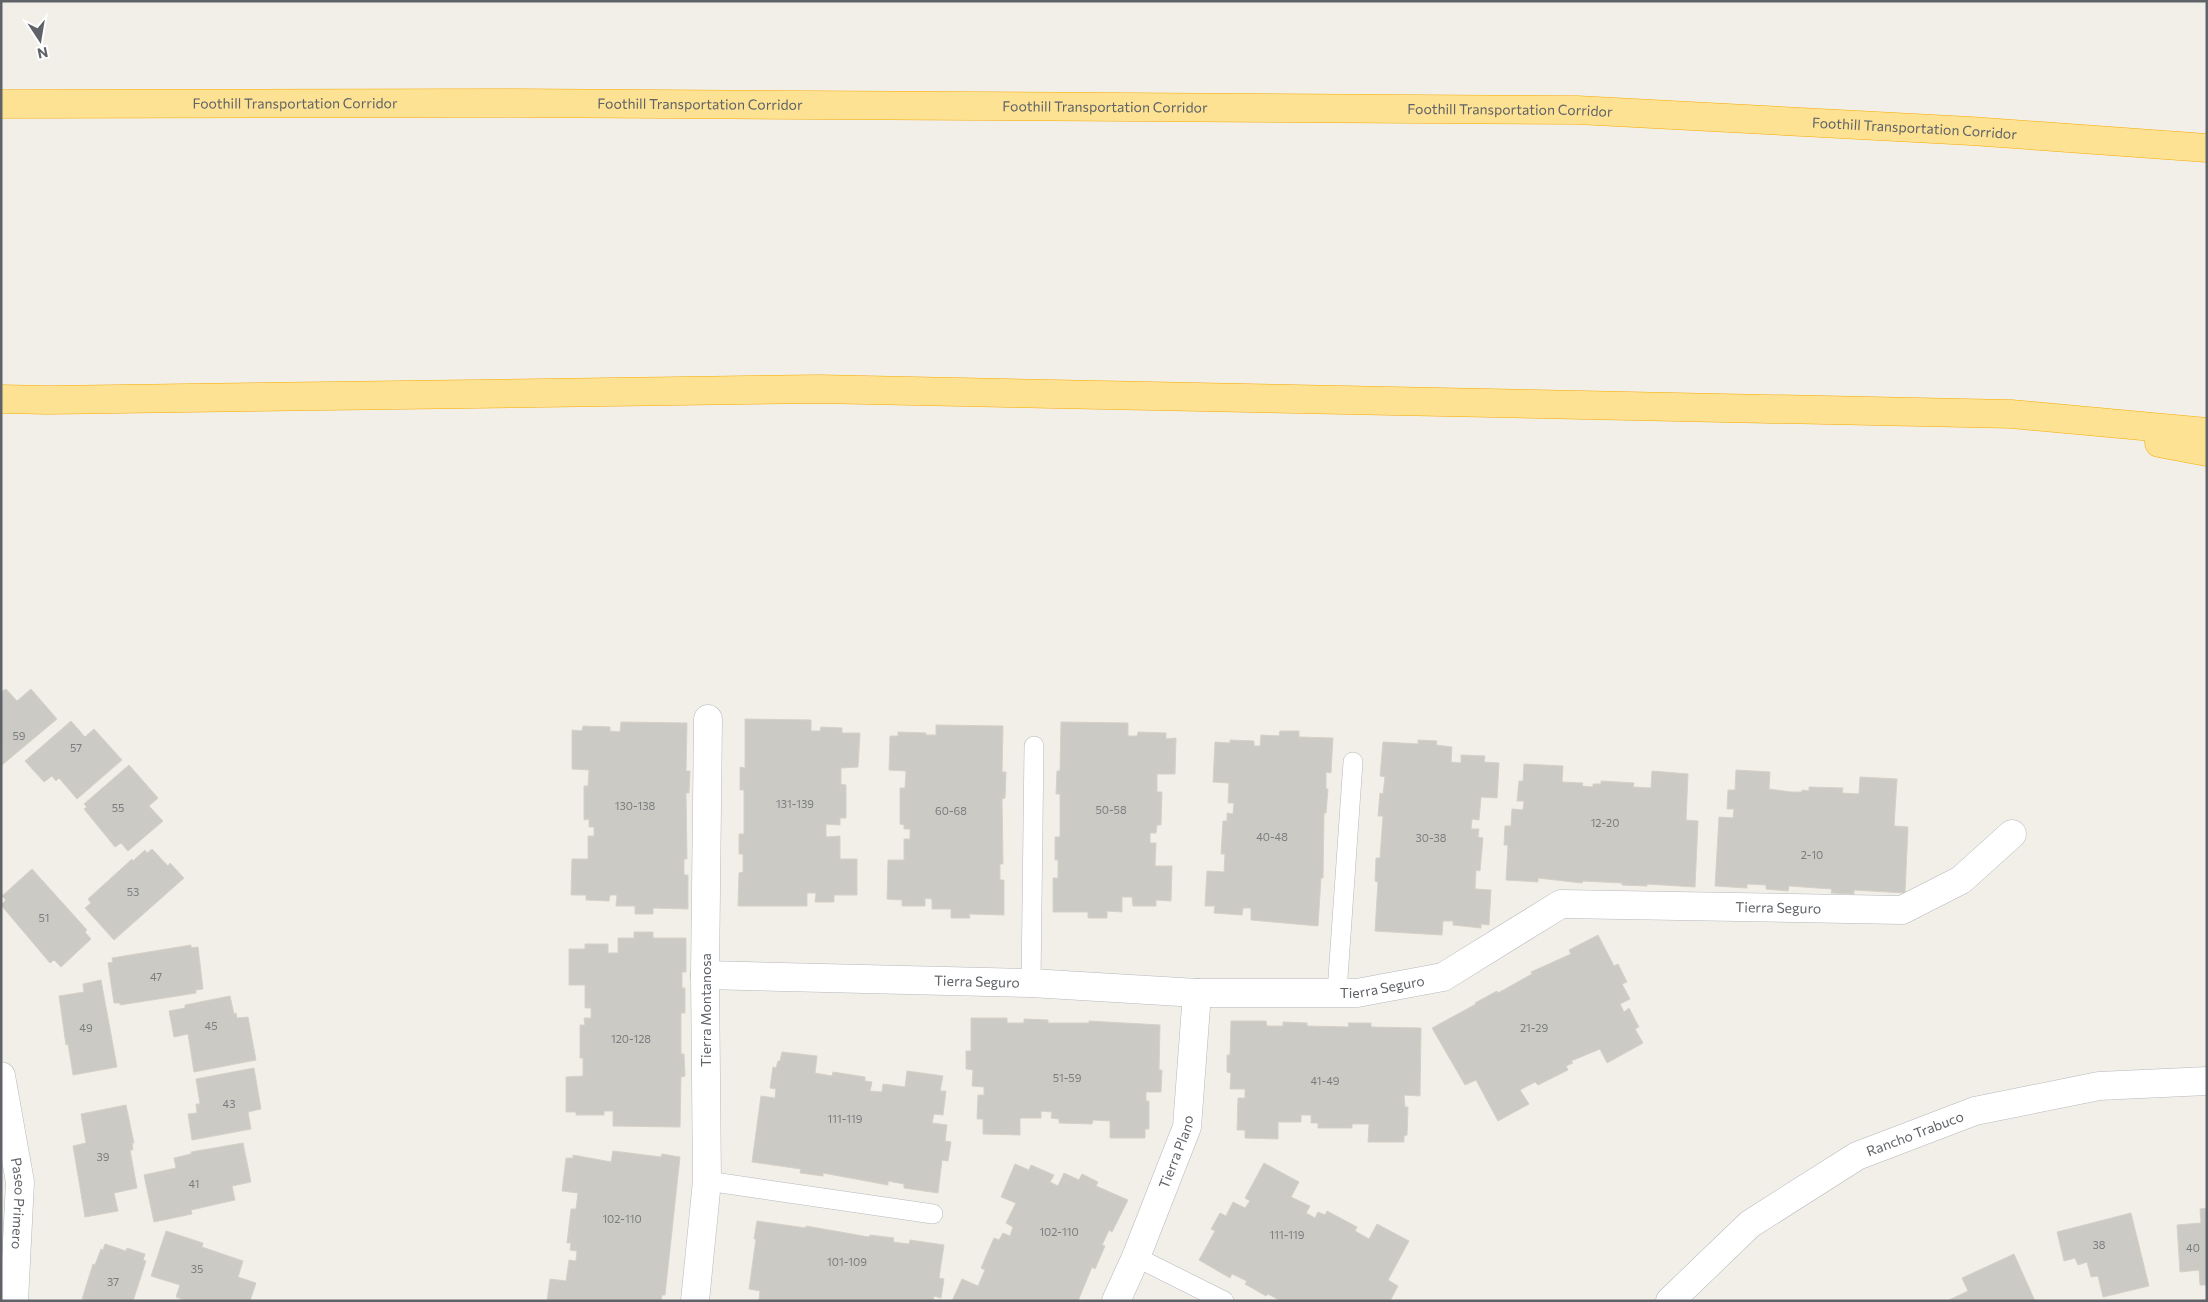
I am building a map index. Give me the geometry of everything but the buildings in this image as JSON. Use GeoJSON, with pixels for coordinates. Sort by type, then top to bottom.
{"type":"FeatureCollection","features":[{"type":"Feature","properties":{"kind":"highway","name":"Foothill Transportation Corridor"},"geometry":{"type":"LineString","coordinates":[[1,104],[523,103],[1577,110],[1971,131],[2207,148]]}},
{"type":"Feature","properties":{"kind":"highway"},"geometry":{"type":"LineString","coordinates":[[1,399],[79,400],[818,389],[2010,414],[2207,432]]}},
{"type":"Feature","properties":{"kind":"highway"},"geometry":{"type":"LineString","coordinates":[[2010,414],[2207,452]]}},
{"type":"Feature","properties":{"kind":"street","name":"Tierra Montanosa"},"geometry":{"type":"LineString","coordinates":[[695,1301],[707,1181],[705,975],[708,719]]}},
{"type":"Feature","properties":{"kind":"street","name":"Tierra Seguro"},"geometry":{"type":"LineString","coordinates":[[705,975],[1030,983],[1197,993],[1356,992],[1443,978],[1561,904],[1902,910],[1961,880],[2012,834]]}},
{"type":"Feature","properties":{"kind":"street","name":"Tierra Plano"},"geometry":{"type":"LineString","coordinates":[[1116,1301],[1136,1258],[1187,1127],[1197,993]]}},
{"type":"Feature","properties":{"kind":"street","name":"Paseo Primero"},"geometry":{"type":"LineString","coordinates":[[1,1076],[20,1182],[14,1301]]}},
{"type":"Feature","properties":{"kind":"street","name":"Rancho Trabuco"},"geometry":{"type":"LineString","coordinates":[[1670,1301],[1750,1224],[1857,1156],[1975,1111],[2099,1086],[2207,1080]]}},
{"type":"Feature","properties":{"kind":"lane"},"geometry":{"type":"LineString","coordinates":[[1030,983],[1034,746]]}},
{"type":"Feature","properties":{"kind":"lane"},"geometry":{"type":"LineString","coordinates":[[1337,992],[1353,762]]}},
{"type":"Feature","properties":{"kind":"lane"},"geometry":{"type":"LineString","coordinates":[[707,1181],[933,1214]]}},
{"type":"Feature","properties":{"kind":"lane"},"geometry":{"type":"LineString","coordinates":[[1136,1258],[1224,1301]]}}]}
